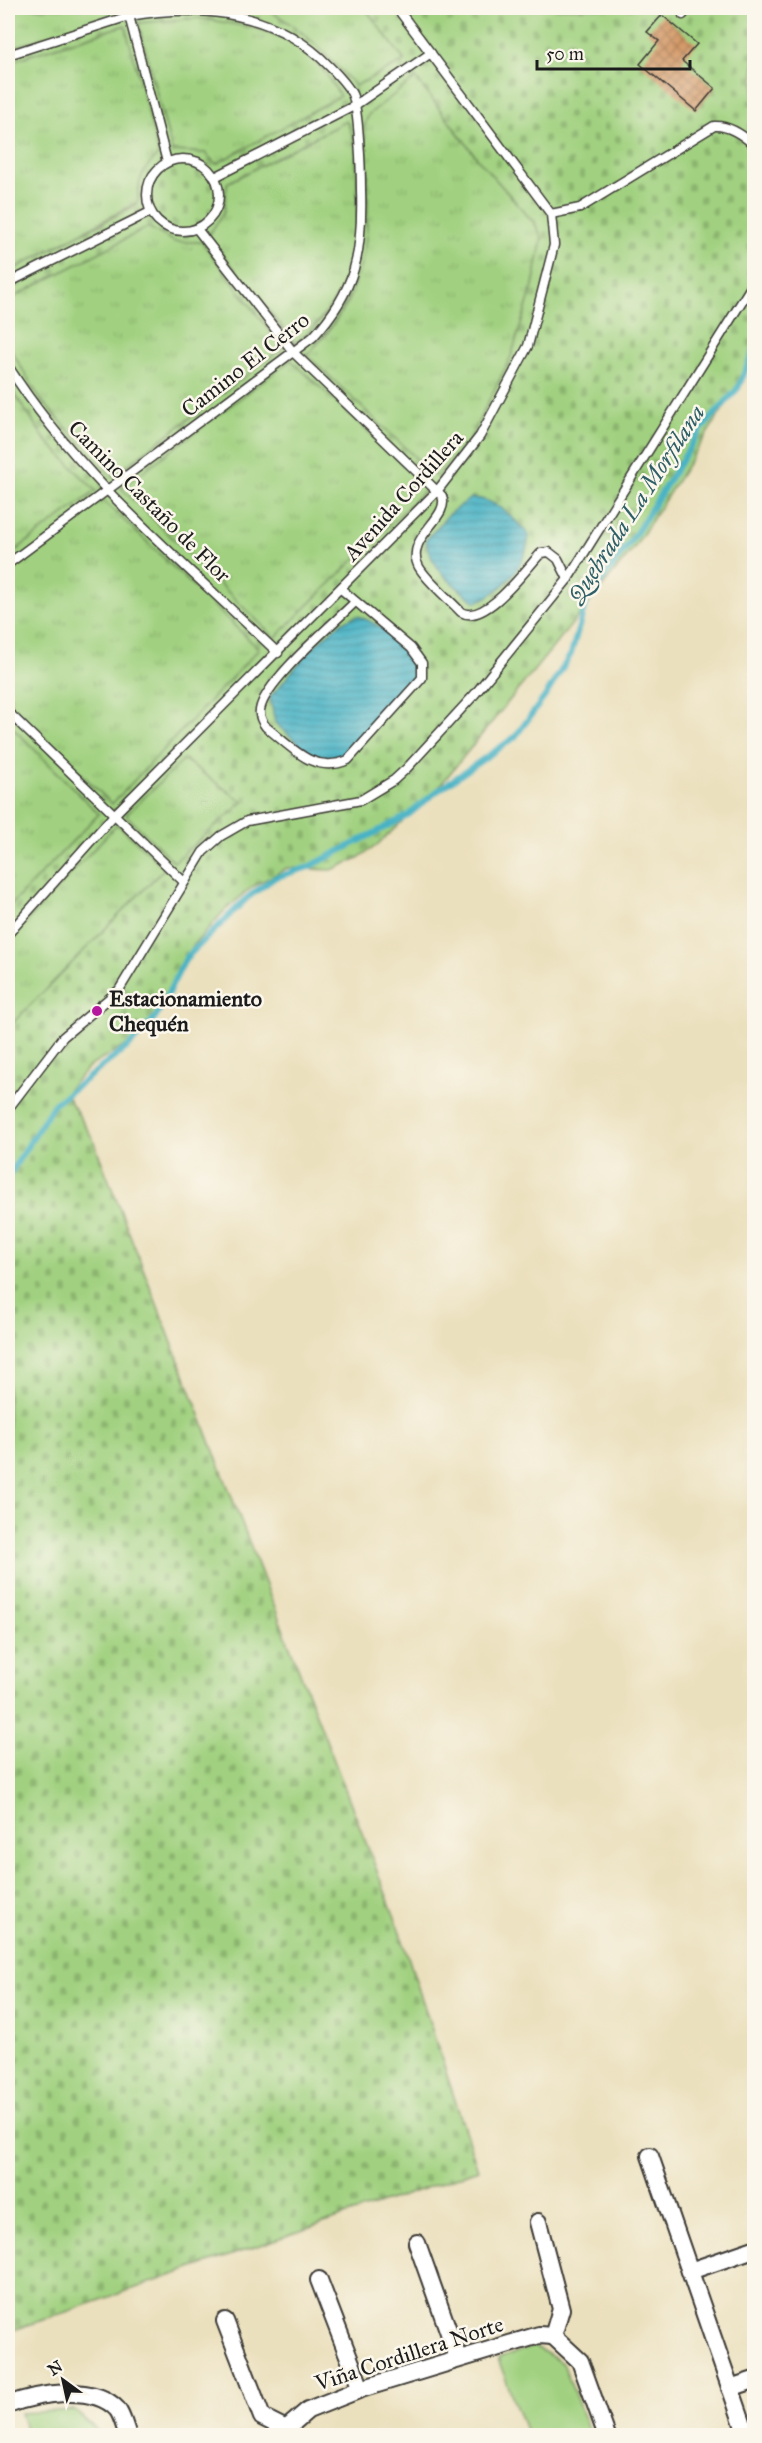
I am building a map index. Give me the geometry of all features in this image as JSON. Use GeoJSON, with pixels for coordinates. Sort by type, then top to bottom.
{"type":"FeatureCollection","features":[{"type":"Feature","properties":{"kind":"street"},"geometry":{"type":"LineString","coordinates":[[650,2156],[730,2388],[742,2434]]}},
{"type":"Feature","properties":{"kind":"street"},"geometry":{"type":"LineString","coordinates":[[538,2222],[561,2309],[553,2336],[580,2361],[607,2436]]}},
{"type":"Feature","properties":{"kind":"street"},"geometry":{"type":"LineString","coordinates":[[417,2243],[458,2358]]}},
{"type":"Feature","properties":{"kind":"street"},"geometry":{"type":"LineString","coordinates":[[690,2271],[754,2249]]}},
{"type":"Feature","properties":{"kind":"street"},"geometry":{"type":"LineString","coordinates":[[319,2280],[361,2389]]}},
{"type":"Feature","properties":{"kind":"street"},"geometry":{"type":"LineString","coordinates":[[225,2321],[262,2417],[285,2432]]}},
{"type":"Feature","properties":{"kind":"street","name":"Viña Cordillera Norte"},"geometry":{"type":"LineString","coordinates":[[285,2432],[308,2410],[361,2389],[458,2358],[539,2336],[553,2336]]}},
{"type":"Feature","properties":{"kind":"street"},"geometry":{"type":"LineString","coordinates":[[730,2388],[754,2380]]}},
{"type":"Feature","properties":{"kind":"street"},"geometry":{"type":"LineString","coordinates":[[8,2405],[66,2392],[98,2398],[117,2409],[128,2436]]}},
{"type":"Feature","properties":{"kind":"lane"},"geometry":{"type":"LineString","coordinates":[[397,8],[551,214],[588,204],[714,126],[722,125],[733,130],[754,145]]}},
{"type":"Feature","properties":{"kind":"lane"},"geometry":{"type":"LineString","coordinates":[[683,15],[689,8]]}},
{"type":"Feature","properties":{"kind":"lane","name":"Camino El Cerro"},"geometry":{"type":"LineString","coordinates":[[8,55],[128,12],[192,11],[230,14],[264,22],[292,36],[321,58],[352,95],[362,211],[358,260],[340,304],[314,337],[8,564]]}},
{"type":"Feature","properties":{"kind":"lane"},"geometry":{"type":"LineString","coordinates":[[128,12],[167,162]]}},
{"type":"Feature","properties":{"kind":"lane"},"geometry":{"type":"LineString","coordinates":[[215,177],[354,106],[431,53]]}},
{"type":"Feature","properties":{"kind":"lane"},"geometry":{"type":"LineString","coordinates":[[176,159],[194,160],[202,164],[215,177],[219,198],[217,208],[212,217],[197,229],[186,231],[167,228],[150,212],[147,192],[150,180],[167,162],[176,159]]}},
{"type":"Feature","properties":{"kind":"lane"},"geometry":{"type":"LineString","coordinates":[[8,283],[150,212]]}},
{"type":"Feature","properties":{"kind":"lane","name":"Avenida Cordillera"},"geometry":{"type":"LineString","coordinates":[[8,934],[114,815],[438,490],[480,436],[528,346],[554,245],[551,214]]}},
{"type":"Feature","properties":{"kind":"lane"},"geometry":{"type":"LineString","coordinates":[[197,229],[294,353],[438,490],[445,502],[416,551],[419,567],[461,612],[467,615],[474,614],[488,608],[541,553],[549,552],[558,559],[568,579]]}},
{"type":"Feature","properties":{"kind":"lane"},"geometry":{"type":"LineString","coordinates":[[8,1108],[63,1036],[119,990],[203,852],[236,826],[261,816],[361,800],[394,780],[475,694],[568,579],[754,282]]}},
{"type":"Feature","properties":{"kind":"lane","name":"Camino Castaño de Flor"},"geometry":{"type":"LineString","coordinates":[[8,366],[54,430],[108,490],[278,653]]}},
{"type":"Feature","properties":{"kind":"lane"},"geometry":{"type":"LineString","coordinates":[[341,589],[354,603],[411,648],[422,663],[422,678],[348,760],[336,765],[322,766],[308,759],[266,727],[261,720],[260,710],[270,687],[354,603]]}},
{"type":"Feature","properties":{"kind":"lane"},"geometry":{"type":"LineString","coordinates":[[8,712],[184,882]]}},
{"type":"Feature","properties":{"kind":"green space"},"geometry":{"type":"Polygon","coordinates":[[[203,6],[245,8],[273,13],[307,37],[355,86],[405,61],[365,8],[754,8],[754,347],[739,384],[634,548],[438,788],[376,846],[358,858],[332,870],[287,868],[252,887],[224,911],[194,945],[179,967],[160,1013],[148,1028],[134,1041],[90,1066],[69,1088],[67,1096],[92,1137],[396,1920],[478,2170],[8,2332],[8,1028],[165,868],[117,824],[8,941],[8,908],[99,814],[8,723],[8,702],[112,804],[259,649],[102,499],[8,570],[8,556],[96,491],[44,438],[8,384],[8,345],[40,399],[112,477],[283,348],[202,242],[175,242],[148,227],[8,300],[8,272],[133,207],[138,202],[142,175],[159,154],[125,25],[8,62],[8,49],[128,12],[127,8],[203,6]],[[199,18],[138,23],[172,151],[205,153],[216,164],[340,96],[327,74],[313,58],[282,37],[244,26],[199,18]],[[416,78],[369,114],[364,126],[368,192],[367,221],[358,275],[346,302],[330,328],[307,355],[436,477],[468,442],[511,357],[533,286],[542,238],[535,224],[478,159],[416,78]],[[346,121],[227,183],[224,212],[208,236],[295,344],[315,327],[330,309],[349,268],[356,224],[357,175],[354,139],[349,126],[346,121]],[[291,360],[121,488],[275,638],[428,487],[291,360]],[[184,759],[126,815],[174,862],[243,802],[184,759]]]}},
{"type":"Feature","properties":{"kind":"green space"},"geometry":{"type":"Polygon","coordinates":[[[8,8],[127,8],[128,11],[8,49],[8,8]]]}},
{"type":"Feature","properties":{"kind":"green space"},"geometry":{"type":"Polygon","coordinates":[[[252,8],[365,8],[405,61],[355,86],[321,49],[296,28],[268,13],[252,8]]]}},
{"type":"Feature","properties":{"kind":"green space"},"geometry":{"type":"Polygon","coordinates":[[[199,18],[261,29],[290,40],[314,58],[341,96],[216,164],[205,153],[172,151],[138,22],[199,18]]]}},
{"type":"Feature","properties":{"kind":"green space"},"geometry":{"type":"Polygon","coordinates":[[[126,25],[159,155],[142,175],[138,202],[8,272],[8,62],[126,25]]]}},
{"type":"Feature","properties":{"kind":"green space"},"geometry":{"type":"Polygon","coordinates":[[[415,77],[478,159],[535,224],[542,238],[533,286],[511,357],[468,442],[436,477],[306,355],[326,335],[349,301],[368,176],[364,126],[369,114],[415,77]]]}},
{"type":"Feature","properties":{"kind":"green space"},"geometry":{"type":"Polygon","coordinates":[[[346,121],[352,134],[356,157],[358,206],[354,251],[341,289],[330,307],[296,344],[208,236],[224,212],[227,183],[346,121]]]}},
{"type":"Feature","properties":{"kind":"green space"},"geometry":{"type":"Polygon","coordinates":[[[148,227],[175,242],[202,242],[283,348],[111,477],[40,399],[8,345],[8,300],[148,227]]]}},
{"type":"Feature","properties":{"kind":"green space"},"geometry":{"type":"Polygon","coordinates":[[[291,360],[428,487],[275,638],[120,488],[291,360]]]}},
{"type":"Feature","properties":{"kind":"green space"},"geometry":{"type":"Polygon","coordinates":[[[8,384],[44,438],[96,491],[8,556],[8,384]]]}},
{"type":"Feature","properties":{"kind":"green space"},"geometry":{"type":"Polygon","coordinates":[[[102,499],[259,649],[112,804],[8,702],[8,570],[102,499]]]}},
{"type":"Feature","properties":{"kind":"green space"},"geometry":{"type":"Polygon","coordinates":[[[8,723],[99,814],[8,908],[8,723]]]}},
{"type":"Feature","properties":{"kind":"green space"},"geometry":{"type":"Polygon","coordinates":[[[183,759],[243,802],[174,863],[126,815],[183,759]]]}},
{"type":"Feature","properties":{"kind":"green space"},"geometry":{"type":"Polygon","coordinates":[[[117,824],[165,868],[8,1028],[8,941],[117,824]]]}},
{"type":"Feature","properties":{"kind":"green space"},"geometry":{"type":"Polygon","coordinates":[[[534,2346],[563,2363],[590,2435],[527,2435],[498,2359],[534,2346]]]}},
{"type":"Feature","properties":{"kind":"green space"},"geometry":{"type":"Polygon","coordinates":[[[74,2410],[102,2435],[27,2435],[20,2413],[74,2410]]]}},
{"type":"Feature","properties":{"kind":"water"},"geometry":{"type":"Polygon","coordinates":[[[471,498],[496,505],[510,515],[529,535],[524,556],[512,576],[495,591],[476,602],[452,583],[438,568],[428,550],[426,540],[450,513],[471,498]]]}},
{"type":"Feature","properties":{"kind":"water"},"geometry":{"type":"Polygon","coordinates":[[[358,616],[379,626],[403,648],[412,668],[414,680],[348,752],[332,763],[317,759],[275,723],[270,697],[323,638],[346,620],[358,616]]]}},
{"type":"Feature","properties":{"kind":"building"},"geometry":{"type":"Polygon","coordinates":[[[662,15],[697,44],[682,61],[715,88],[696,111],[640,64],[659,41],[647,32],[662,15]]]}},
{"type":"Feature","properties":{"kind":"waterway","name":"Quebrada La Morfilana"},"geometry":{"type":"LineString","coordinates":[[8,1177],[54,1104],[129,1046],[156,1017],[186,958],[247,898],[274,878],[309,867],[407,816],[436,792],[515,737],[546,695],[571,654],[586,602],[631,541],[700,431],[738,388],[754,350]]}},
{"type":"Feature","properties":{"kind":"place","name":"Estacionamiento Chequén"},"geometry":{"type":"Point","coordinates":[97,1011]}}]}
